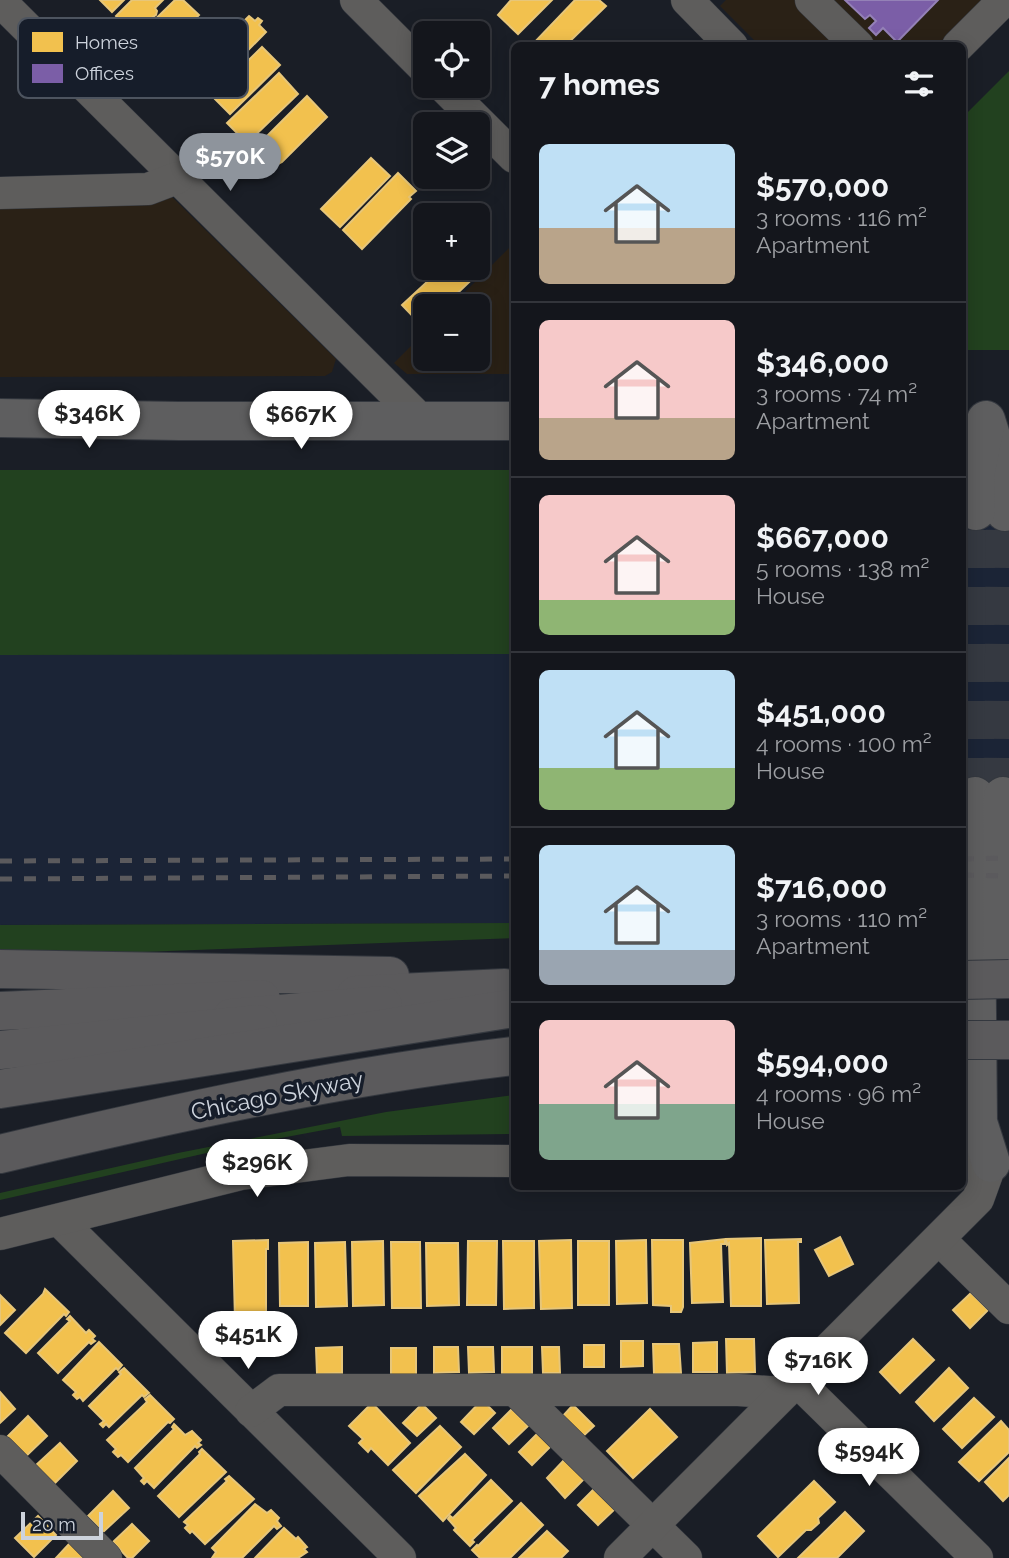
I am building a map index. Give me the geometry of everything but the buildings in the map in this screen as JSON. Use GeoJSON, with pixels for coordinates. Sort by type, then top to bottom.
{"type":"FeatureCollection","features":[{"type":"Feature","properties":{"kind":"highway"},"geometry":{"type":"LineString","coordinates":[[0,970],[511,992]]}},
{"type":"Feature","properties":{"kind":"highway"},"geometry":{"type":"LineString","coordinates":[[966,980],[1009,979]]}},
{"type":"Feature","properties":{"kind":"highway"},"geometry":{"type":"LineString","coordinates":[[0,982],[511,992]]}},
{"type":"Feature","properties":{"kind":"highway"},"geometry":{"type":"LineString","coordinates":[[0,996],[511,992]]}},
{"type":"Feature","properties":{"kind":"highway"},"geometry":{"type":"LineString","coordinates":[[0,1010],[511,992]]}},
{"type":"Feature","properties":{"kind":"highway"},"geometry":{"type":"LineString","coordinates":[[0,1024],[511,992]]}},
{"type":"Feature","properties":{"kind":"highway"},"geometry":{"type":"LineString","coordinates":[[0,1037],[511,992]]}},
{"type":"Feature","properties":{"kind":"highway"},"geometry":{"type":"LineString","coordinates":[[0,1050],[511,992]]}},
{"type":"Feature","properties":{"kind":"highway"},"geometry":{"type":"LineString","coordinates":[[0,1063],[511,992]]}},
{"type":"Feature","properties":{"kind":"highway"},"geometry":{"type":"LineString","coordinates":[[0,1076],[511,992]]}},
{"type":"Feature","properties":{"kind":"highway"},"geometry":{"type":"LineString","coordinates":[[0,1090],[511,993]]}},
{"type":"Feature","properties":{"kind":"highway"},"geometry":{"type":"LineString","coordinates":[[966,1041],[1007,1049]]}},
{"type":"Feature","properties":{"kind":"highway","name":"Chicago Skyway"},"geometry":{"type":"LineString","coordinates":[[0,1154],[294,1090],[447,1063],[511,1056]]}},
{"type":"Feature","properties":{"kind":"main road"},"geometry":{"type":"LineString","coordinates":[[0,418],[511,421]]}},
{"type":"Feature","properties":{"kind":"main road"},"geometry":{"type":"LineString","coordinates":[[986,420],[1004,477],[990,512]]}},
{"type":"Feature","properties":{"kind":"main road"},"geometry":{"type":"LineString","coordinates":[[989,796],[1007,1049],[1001,1123],[987,1163],[978,1122],[989,796]]}},
{"type":"Feature","properties":{"kind":"street"},"geometry":{"type":"LineString","coordinates":[[356,0],[413,57]]}},
{"type":"Feature","properties":{"kind":"street"},"geometry":{"type":"LineString","coordinates":[[811,0],[854,42]]}},
{"type":"Feature","properties":{"kind":"street"},"geometry":{"type":"LineString","coordinates":[[962,42],[1004,0]]}},
{"type":"Feature","properties":{"kind":"street"},"geometry":{"type":"LineString","coordinates":[[0,1],[18,19]]}},
{"type":"Feature","properties":{"kind":"street"},"geometry":{"type":"LineString","coordinates":[[706,7],[729,42]]}},
{"type":"Feature","properties":{"kind":"street"},"geometry":{"type":"LineString","coordinates":[[97,98],[422,421]]}},
{"type":"Feature","properties":{"kind":"street"},"geometry":{"type":"LineString","coordinates":[[455,98],[511,154]]}},
{"type":"Feature","properties":{"kind":"street"},"geometry":{"type":"LineString","coordinates":[[0,192],[148,190],[177,178]]}},
{"type":"Feature","properties":{"kind":"street"},"geometry":{"type":"LineString","coordinates":[[0,1234],[242,1174],[335,1162],[511,1161]]}},
{"type":"Feature","properties":{"kind":"street"},"geometry":{"type":"LineString","coordinates":[[620,1558],[978,1199],[987,1163]]}},
{"type":"Feature","properties":{"kind":"street"},"geometry":{"type":"LineString","coordinates":[[59,1220],[400,1558]]}},
{"type":"Feature","properties":{"kind":"street"},"geometry":{"type":"LineString","coordinates":[[939,1239],[1009,1308]]}},
{"type":"Feature","properties":{"kind":"street"},"geometry":{"type":"LineString","coordinates":[[251,1411],[279,1390],[517,1392],[791,1387],[978,1558]]}},
{"type":"Feature","properties":{"kind":"street"},"geometry":{"type":"LineString","coordinates":[[517,1392],[686,1558]]}},
{"type":"Feature","properties":{"kind":"street"},"geometry":{"type":"LineString","coordinates":[[0,1451],[106,1558]]}},
{"type":"Feature","properties":{"kind":"shaded area"},"geometry":{"type":"Polygon","coordinates":[[[726,0],[982,0],[940,42],[756,42],[720,6],[726,0]]]}},
{"type":"Feature","properties":{"kind":"shaded area"},"geometry":{"type":"Polygon","coordinates":[[[160,185],[336,359],[332,372],[325,376],[0,377],[0,193],[160,185]]]}},
{"type":"Feature","properties":{"kind":"shaded area"},"geometry":{"type":"Polygon","coordinates":[[[511,246],[511,374],[407,374],[394,363],[413,344],[413,371],[490,371],[490,294],[463,294],[477,280],[490,280],[490,267],[511,246]]]}},
{"type":"Feature","properties":{"kind":"shaded area"},"geometry":{"type":"Polygon","coordinates":[[[0,470],[511,470],[511,923],[0,925],[0,470]]]}},
{"type":"Feature","properties":{"kind":"shaded area"},"geometry":{"type":"Polygon","coordinates":[[[966,512],[1009,512],[1009,796],[966,796],[966,512]]]}},
{"type":"Feature","properties":{"kind":"green space"},"geometry":{"type":"Polygon","coordinates":[[[1009,71],[1009,350],[966,350],[966,114],[1009,71]]]}},
{"type":"Feature","properties":{"kind":"green space"},"geometry":{"type":"Polygon","coordinates":[[[0,470],[511,470],[511,654],[0,655],[0,470]]]}},
{"type":"Feature","properties":{"kind":"green space"},"geometry":{"type":"Polygon","coordinates":[[[511,923],[511,938],[0,955],[0,925],[511,923]]]}},
{"type":"Feature","properties":{"kind":"green space"},"geometry":{"type":"Polygon","coordinates":[[[511,1095],[511,1134],[342,1136],[340,1127],[233,1147],[0,1200],[0,1193],[178,1153],[386,1112],[511,1095]]]}},
{"type":"Feature","properties":{"kind":"tunnel"},"geometry":{"type":"LineString","coordinates":[[975,796],[976,511]]}},
{"type":"Feature","properties":{"kind":"tunnel"},"geometry":{"type":"LineString","coordinates":[[1003,796],[1005,512]]}},
{"type":"Feature","properties":{"kind":"railway"},"geometry":{"type":"LineString","coordinates":[[966,859],[1009,858]]}},
{"type":"Feature","properties":{"kind":"railway"},"geometry":{"type":"LineString","coordinates":[[0,861],[511,859]]}},
{"type":"Feature","properties":{"kind":"railway"},"geometry":{"type":"LineString","coordinates":[[966,875],[1009,876]]}},
{"type":"Feature","properties":{"kind":"railway"},"geometry":{"type":"LineString","coordinates":[[0,879],[511,876]]}}]}
